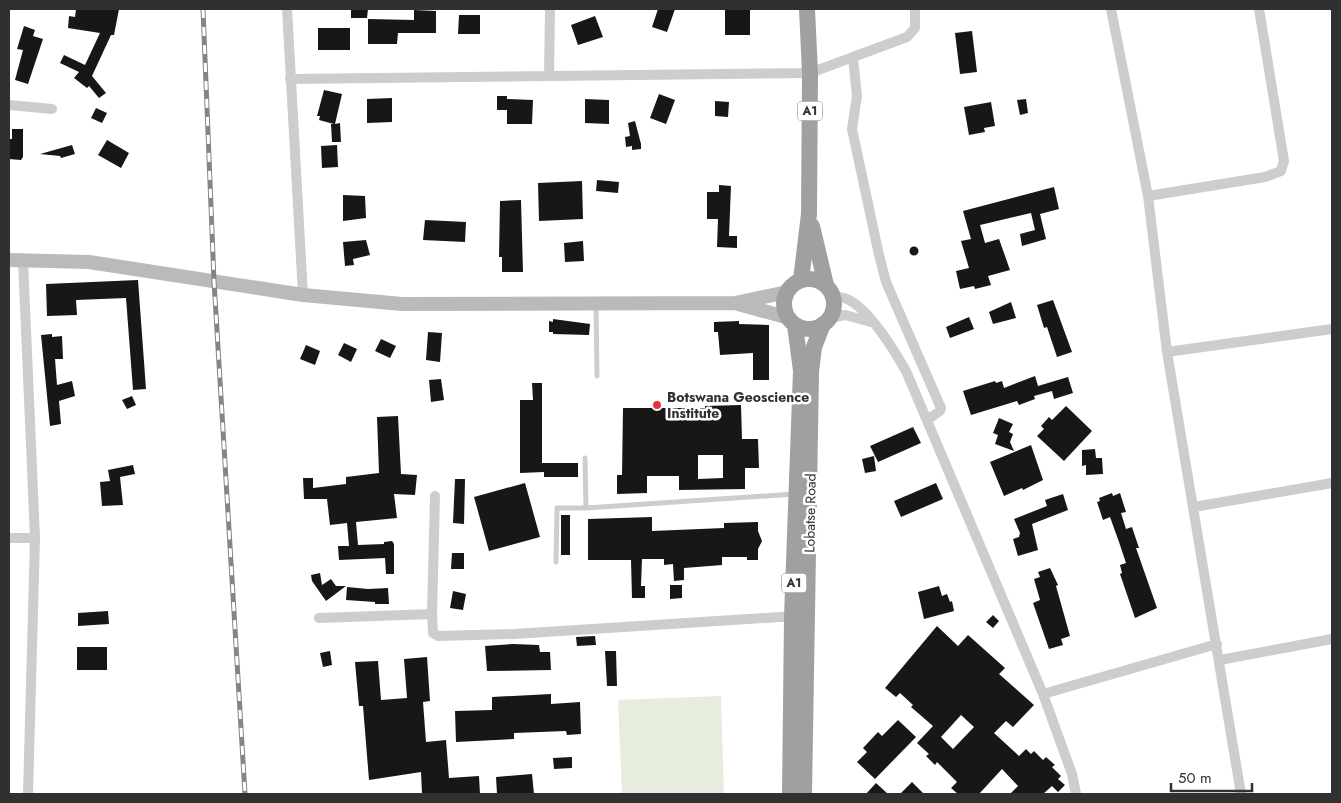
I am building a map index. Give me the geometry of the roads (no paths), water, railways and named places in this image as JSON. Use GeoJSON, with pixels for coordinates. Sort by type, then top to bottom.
{"type":"FeatureCollection","features":[{"type":"Feature","properties":{"kind":"highway","name":"Lobatse Road"},"geometry":{"type":"LineString","coordinates":[[801,280],[810,214],[810,73],[807,9]]}},
{"type":"Feature","properties":{"kind":"highway","name":"Lobatse Road"},"geometry":{"type":"LineString","coordinates":[[790,794],[811,372],[814,347],[834,308],[810,214]]}},
{"type":"Feature","properties":{"kind":"highway"},"geometry":{"type":"LineString","coordinates":[[787,292],[793,284],[810,278],[829,290]]}},
{"type":"Feature","properties":{"kind":"highway","name":"Lobatse Road"},"geometry":{"type":"LineString","coordinates":[[787,292],[784,301],[785,310],[792,322],[801,371],[804,494]]}},
{"type":"Feature","properties":{"kind":"highway"},"geometry":{"type":"LineString","coordinates":[[792,322],[804,328],[814,328],[827,321]]}},
{"type":"Feature","properties":{"kind":"highway","name":"Lobatse Road"},"geometry":{"type":"LineString","coordinates":[[800,616],[804,794]]}},
{"type":"Feature","properties":{"kind":"main road"},"geometry":{"type":"LineString","coordinates":[[16,260],[114,265],[303,295],[402,304],[596,305],[735,303],[787,292]]}},
{"type":"Feature","properties":{"kind":"main road"},"geometry":{"type":"LineString","coordinates":[[735,303],[792,322]]}},
{"type":"Feature","properties":{"kind":"street"},"geometry":{"type":"LineString","coordinates":[[287,9],[303,295]]}},
{"type":"Feature","properties":{"kind":"street"},"geometry":{"type":"LineString","coordinates":[[549,76],[550,9]]}},
{"type":"Feature","properties":{"kind":"street"},"geometry":{"type":"LineString","coordinates":[[290,79],[810,73],[907,37],[915,28],[915,9]]}},
{"type":"Feature","properties":{"kind":"street"},"geometry":{"type":"LineString","coordinates":[[1110,9],[1148,196],[1167,352],[1241,794]]}},
{"type":"Feature","properties":{"kind":"street"},"geometry":{"type":"LineString","coordinates":[[1148,196],[1274,175],[1281,171],[1284,161],[1259,9]]}},
{"type":"Feature","properties":{"kind":"street"},"geometry":{"type":"LineString","coordinates":[[853,58],[857,96],[852,129],[879,255],[886,282],[941,408],[940,411],[927,420]]}},
{"type":"Feature","properties":{"kind":"street"},"geometry":{"type":"LineString","coordinates":[[9,105],[52,109]]}},
{"type":"Feature","properties":{"kind":"street"},"geometry":{"type":"LineString","coordinates":[[16,260],[35,538],[28,794]]}},
{"type":"Feature","properties":{"kind":"street"},"geometry":{"type":"LineString","coordinates":[[829,290],[854,303],[898,357],[927,420],[1043,694],[1072,774],[1076,794]]}},
{"type":"Feature","properties":{"kind":"street"},"geometry":{"type":"LineString","coordinates":[[827,321],[845,315],[872,323]]}},
{"type":"Feature","properties":{"kind":"street"},"geometry":{"type":"LineString","coordinates":[[1167,352],[1332,328]]}},
{"type":"Feature","properties":{"kind":"street"},"geometry":{"type":"LineString","coordinates":[[1194,507],[1332,483]]}},
{"type":"Feature","properties":{"kind":"street"},"geometry":{"type":"LineString","coordinates":[[435,496],[432,614],[433,633],[441,637],[800,616]]}},
{"type":"Feature","properties":{"kind":"street"},"geometry":{"type":"LineString","coordinates":[[9,538],[35,538]]}},
{"type":"Feature","properties":{"kind":"street"},"geometry":{"type":"LineString","coordinates":[[319,618],[432,614]]}},
{"type":"Feature","properties":{"kind":"street"},"geometry":{"type":"LineString","coordinates":[[1220,660],[1332,639]]}},
{"type":"Feature","properties":{"kind":"street"},"geometry":{"type":"LineString","coordinates":[[1043,694],[1217,644]]}},
{"type":"Feature","properties":{"kind":"lane"},"geometry":{"type":"LineString","coordinates":[[596,305],[598,376]]}},
{"type":"Feature","properties":{"kind":"lane"},"geometry":{"type":"LineString","coordinates":[[586,458],[586,508]]}},
{"type":"Feature","properties":{"kind":"lane"},"geometry":{"type":"LineString","coordinates":[[556,562],[556,509],[562,506],[586,508],[804,494]]}},
{"type":"Feature","properties":{"kind":"railway"},"geometry":{"type":"LineString","coordinates":[[203,9],[214,281],[245,794]]}},
{"type":"Feature","properties":{"kind":"place","name":"Botswana Geoscience Institute"},"geometry":{"type":"Point","coordinates":[657,405]}}]}
